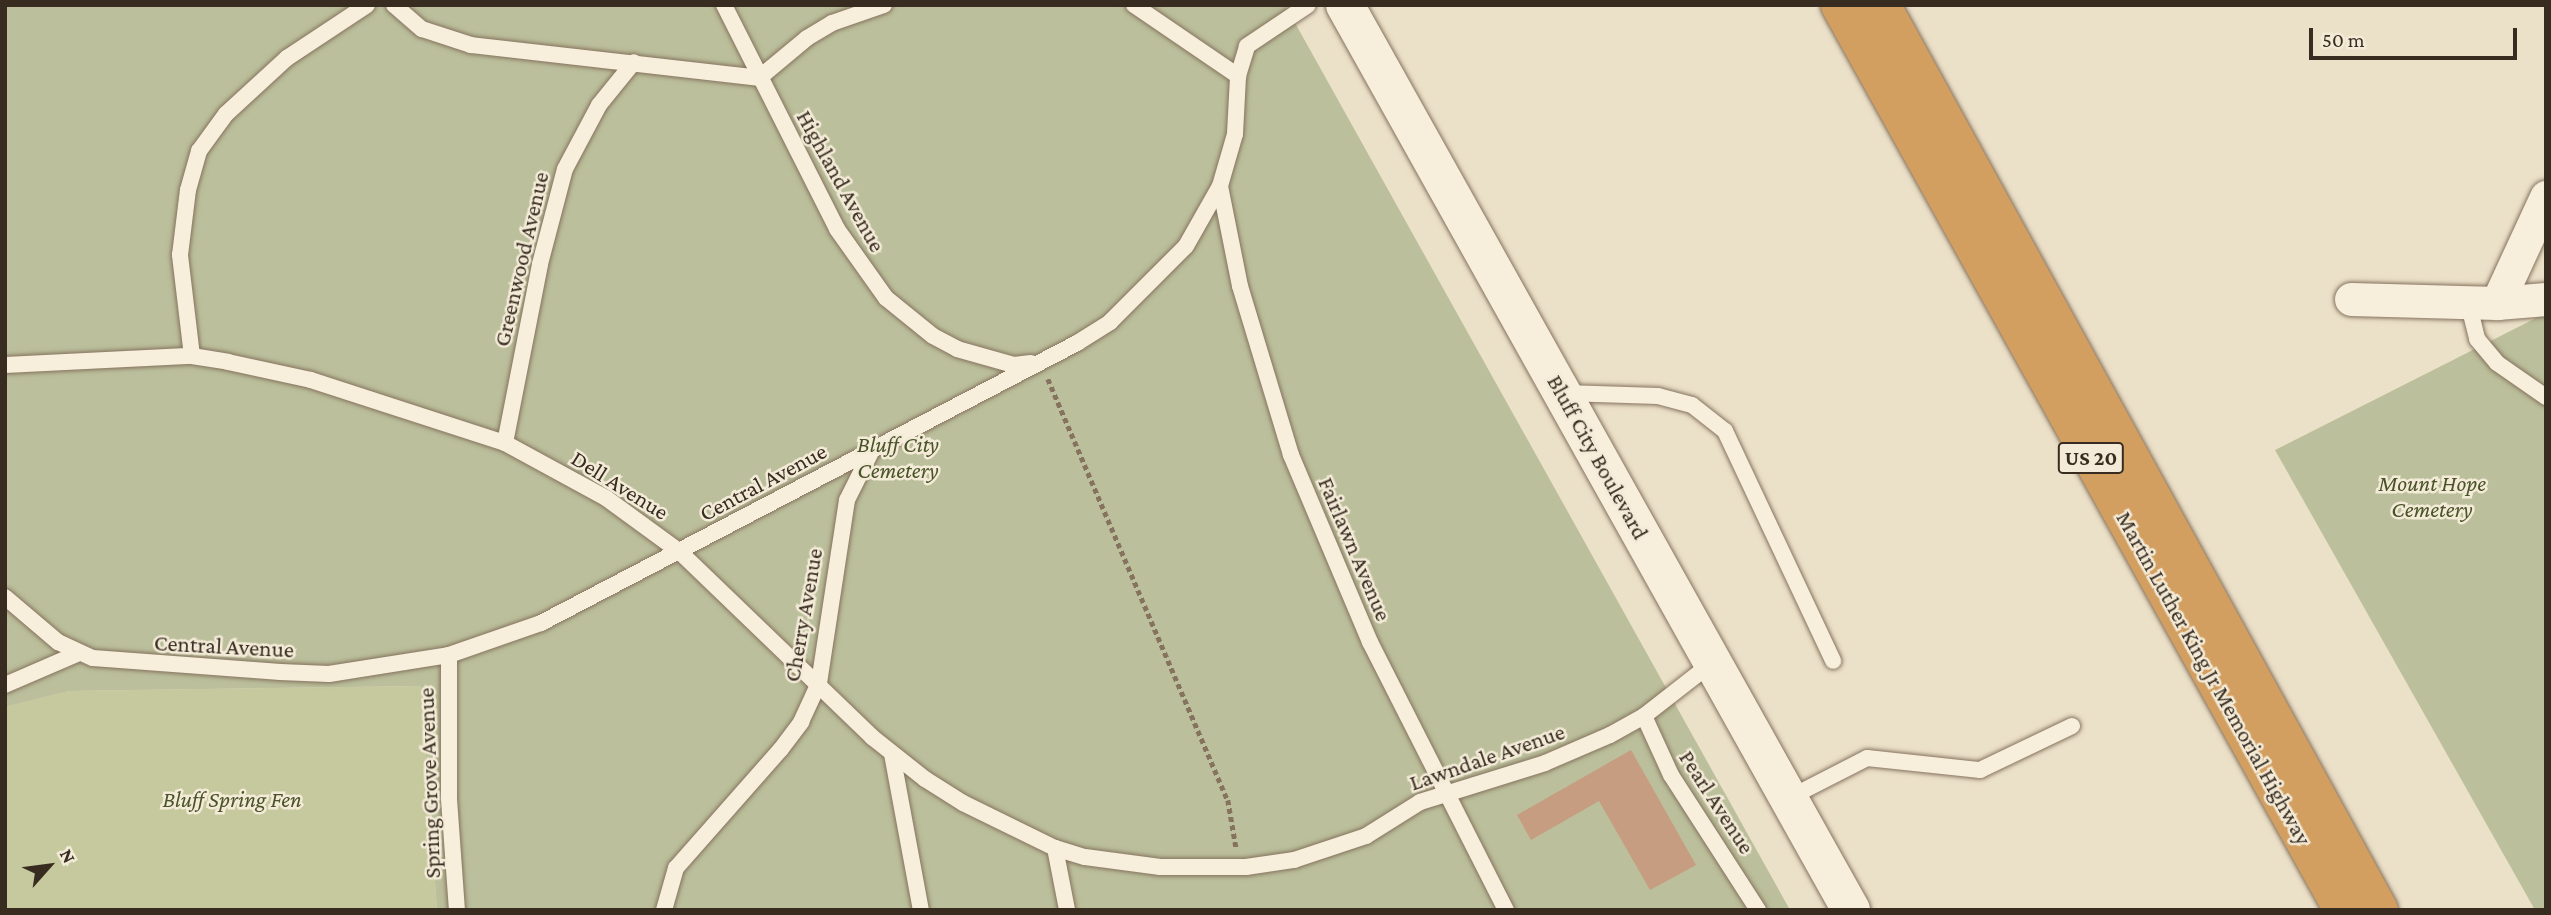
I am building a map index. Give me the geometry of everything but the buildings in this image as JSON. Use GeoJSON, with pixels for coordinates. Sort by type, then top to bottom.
{"type":"FeatureCollection","features":[{"type":"Feature","properties":{"kind":"highway","name":"Martin Luther King Jr Memorial Highway"},"geometry":{"type":"LineString","coordinates":[[1840,5],[2343,910]]}},
{"type":"Feature","properties":{"kind":"highway","name":"Martin Luther King Jr Memorial Highway"},"geometry":{"type":"LineString","coordinates":[[1881,5],[2379,910]]}},
{"type":"Feature","properties":{"kind":"street","name":"Bluff City Boulevard"},"geometry":{"type":"LineString","coordinates":[[1345,5],[1851,910]]}},
{"type":"Feature","properties":{"kind":"street"},"geometry":{"type":"LineString","coordinates":[[2482,303],[2546,197]]}},
{"type":"Feature","properties":{"kind":"street"},"geometry":{"type":"LineString","coordinates":[[2351,299],[2482,303],[2546,299]]}},
{"type":"Feature","properties":{"kind":"lane"},"geometry":{"type":"LineString","coordinates":[[192,356],[180,255],[188,190],[199,151],[226,114],[286,58],[367,5]]}},
{"type":"Feature","properties":{"kind":"lane"},"geometry":{"type":"LineString","coordinates":[[394,5],[422,29],[471,45],[759,78],[824,28],[884,5]]}},
{"type":"Feature","properties":{"kind":"lane","name":"Highland Avenue"},"geometry":{"type":"LineString","coordinates":[[724,5],[837,229],[886,298],[933,336],[957,349],[1014,365],[1040,362]]}},
{"type":"Feature","properties":{"kind":"lane"},"geometry":{"type":"LineString","coordinates":[[1134,5],[1238,76]]}},
{"type":"Feature","properties":{"kind":"lane","name":"Central Avenue"},"geometry":{"type":"LineString","coordinates":[[5,597],[41,629],[79,653],[124,664],[328,674],[449,656],[541,623],[1077,343],[1135,301],[1186,246],[1220,186],[1234,134],[1241,56],[1254,38],[1308,5]]}},
{"type":"Feature","properties":{"kind":"lane","name":"Greenwood Avenue"},"geometry":{"type":"LineString","coordinates":[[505,443],[540,264],[565,169],[599,106],[634,62]]}},
{"type":"Feature","properties":{"kind":"lane","name":"Fairlawn Avenue"},"geometry":{"type":"LineString","coordinates":[[1220,186],[1240,286],[1291,455],[1370,642],[1444,793],[1506,910]]}},
{"type":"Feature","properties":{"kind":"lane"},"geometry":{"type":"LineString","coordinates":[[2482,303],[2477,340],[2497,362],[2546,397]]}},
{"type":"Feature","properties":{"kind":"lane","name":"Dell Avenue"},"geometry":{"type":"LineString","coordinates":[[5,365],[192,356],[311,380],[505,443],[606,498],[680,552],[892,754],[963,803],[1055,848]]}},
{"type":"Feature","properties":{"kind":"lane"},"geometry":{"type":"LineString","coordinates":[[2524,379],[2546,385]]}},
{"type":"Feature","properties":{"kind":"lane"},"geometry":{"type":"LineString","coordinates":[[1562,393],[1658,396],[1692,405],[1725,431],[1833,661]]}},
{"type":"Feature","properties":{"kind":"lane","name":"Cherry Avenue"},"geometry":{"type":"LineString","coordinates":[[664,910],[676,868],[781,749],[801,722],[819,683],[847,500],[871,452]]}},
{"type":"Feature","properties":{"kind":"lane"},"geometry":{"type":"LineString","coordinates":[[5,685],[79,653]]}},
{"type":"Feature","properties":{"kind":"lane","name":"Spring Grove Avenue"},"geometry":{"type":"LineString","coordinates":[[449,656],[449,799],[457,910]]}},
{"type":"Feature","properties":{"kind":"lane","name":"Lawndale Avenue"},"geometry":{"type":"LineString","coordinates":[[1055,848],[1120,863],[1238,867],[1294,860],[1332,850],[1366,836],[1420,802],[1577,750],[1644,716],[1713,662]]}},
{"type":"Feature","properties":{"kind":"lane","name":"Pearl Avenue"},"geometry":{"type":"LineString","coordinates":[[1644,716],[1665,765],[1758,910]]}},
{"type":"Feature","properties":{"kind":"lane"},"geometry":{"type":"LineString","coordinates":[[1789,798],[1867,758],[1980,770],[2072,726]]}},
{"type":"Feature","properties":{"kind":"lane"},"geometry":{"type":"LineString","coordinates":[[892,754],[921,910]]}},
{"type":"Feature","properties":{"kind":"lane"},"geometry":{"type":"LineString","coordinates":[[1055,848],[1068,910]]}},
{"type":"Feature","properties":{"kind":"path"},"geometry":{"type":"LineString","coordinates":[[1040,362],[1228,800],[1238,867]]}},
{"type":"Feature","properties":{"kind":"green space","name":"Bluff City Cemetery"},"geometry":{"type":"Polygon","coordinates":[[[5,5],[1285,5],[1790,910],[437,910],[421,686],[69,691],[5,707],[5,5]]]}},
{"type":"Feature","properties":{"kind":"green space","name":"Mount Hope Cemetery"},"geometry":{"type":"Polygon","coordinates":[[[2546,313],[2546,910],[2535,910],[2275,450],[2546,313]]]}},
{"type":"Feature","properties":{"kind":"green space","name":"Bluff Spring Fen"},"geometry":{"type":"Polygon","coordinates":[[[421,686],[437,910],[5,910],[5,707],[69,691],[421,686]]]}}]}
